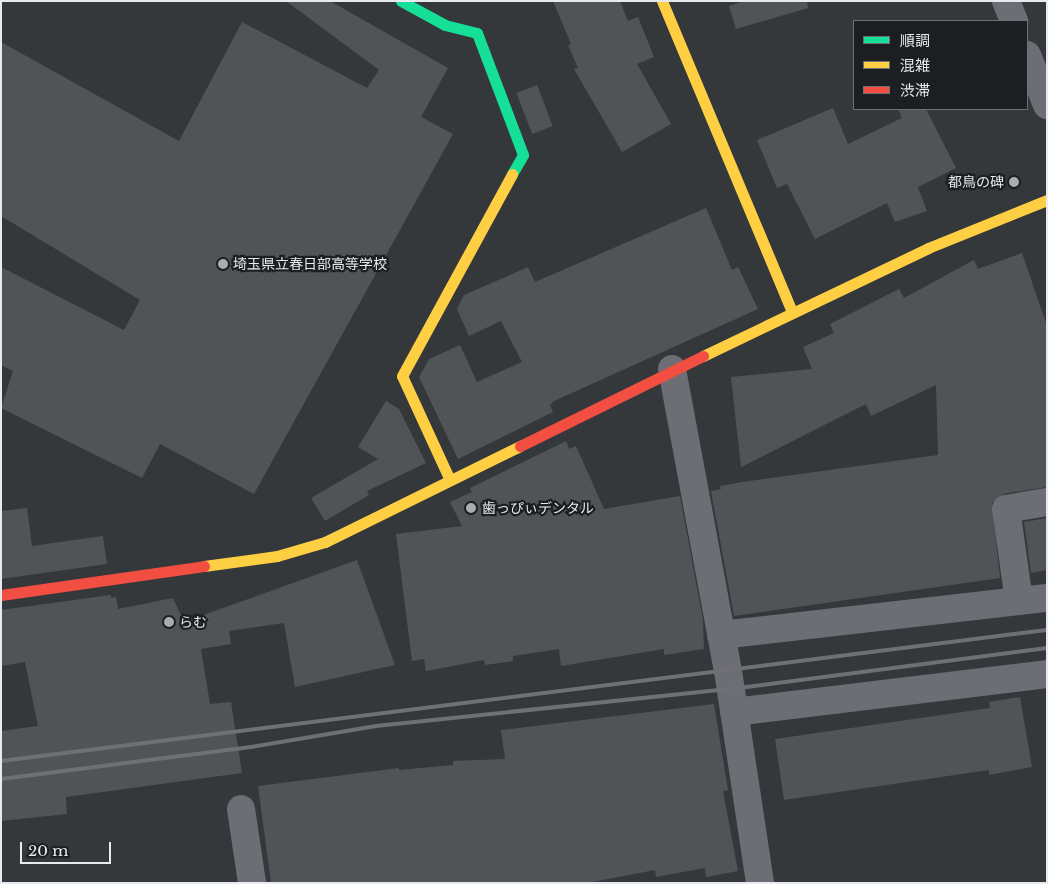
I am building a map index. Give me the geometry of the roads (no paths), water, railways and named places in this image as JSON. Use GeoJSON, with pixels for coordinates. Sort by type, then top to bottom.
{"type":"FeatureCollection","features":[{"type":"Feature","properties":{"kind":"street"},"geometry":{"type":"LineString","coordinates":[[401,1],[445,26],[477,33],[523,155],[402,376],[406,390],[430,432],[450,478]]}},
{"type":"Feature","properties":{"kind":"street"},"geometry":{"type":"LineString","coordinates":[[662,1],[792,312]]}},
{"type":"Feature","properties":{"kind":"street"},"geometry":{"type":"LineString","coordinates":[[1006,1],[1014,20]]}},
{"type":"Feature","properties":{"kind":"street"},"geometry":{"type":"LineString","coordinates":[[1028,57],[1047,105]]}},
{"type":"Feature","properties":{"kind":"street"},"geometry":{"type":"LineString","coordinates":[[1,595],[276,556],[325,542],[450,478],[792,312],[928,248],[1047,200]]}},
{"type":"Feature","properties":{"kind":"street"},"geometry":{"type":"LineString","coordinates":[[672,370],[722,635],[760,883]]}},
{"type":"Feature","properties":{"kind":"street"},"geometry":{"type":"LineString","coordinates":[[1019,601],[1006,509],[1047,502]]}},
{"type":"Feature","properties":{"kind":"street"},"geometry":{"type":"LineString","coordinates":[[722,635],[1047,598]]}},
{"type":"Feature","properties":{"kind":"street"},"geometry":{"type":"LineString","coordinates":[[734,712],[1047,674]]}},
{"type":"Feature","properties":{"kind":"street"},"geometry":{"type":"LineString","coordinates":[[241,810],[252,883]]}},
{"type":"Feature","properties":{"kind":"railway"},"geometry":{"type":"LineString","coordinates":[[1,761],[1047,630]]}},
{"type":"Feature","properties":{"kind":"railway"},"geometry":{"type":"LineString","coordinates":[[1,779],[251,747],[376,726],[731,689],[1047,648]]}},
{"type":"Feature","properties":{"kind":"place","name":"都鳥の碑"},"geometry":{"type":"Point","coordinates":[1014,182]}},
{"type":"Feature","properties":{"kind":"place","name":"埼玉県立春日部高等学校"},"geometry":{"type":"Point","coordinates":[223,264]}},
{"type":"Feature","properties":{"kind":"place","name":"歯っぴぃデンタル"},"geometry":{"type":"Point","coordinates":[471,508]}},
{"type":"Feature","properties":{"kind":"place","name":"らむ"},"geometry":{"type":"Point","coordinates":[169,622]}}]}
